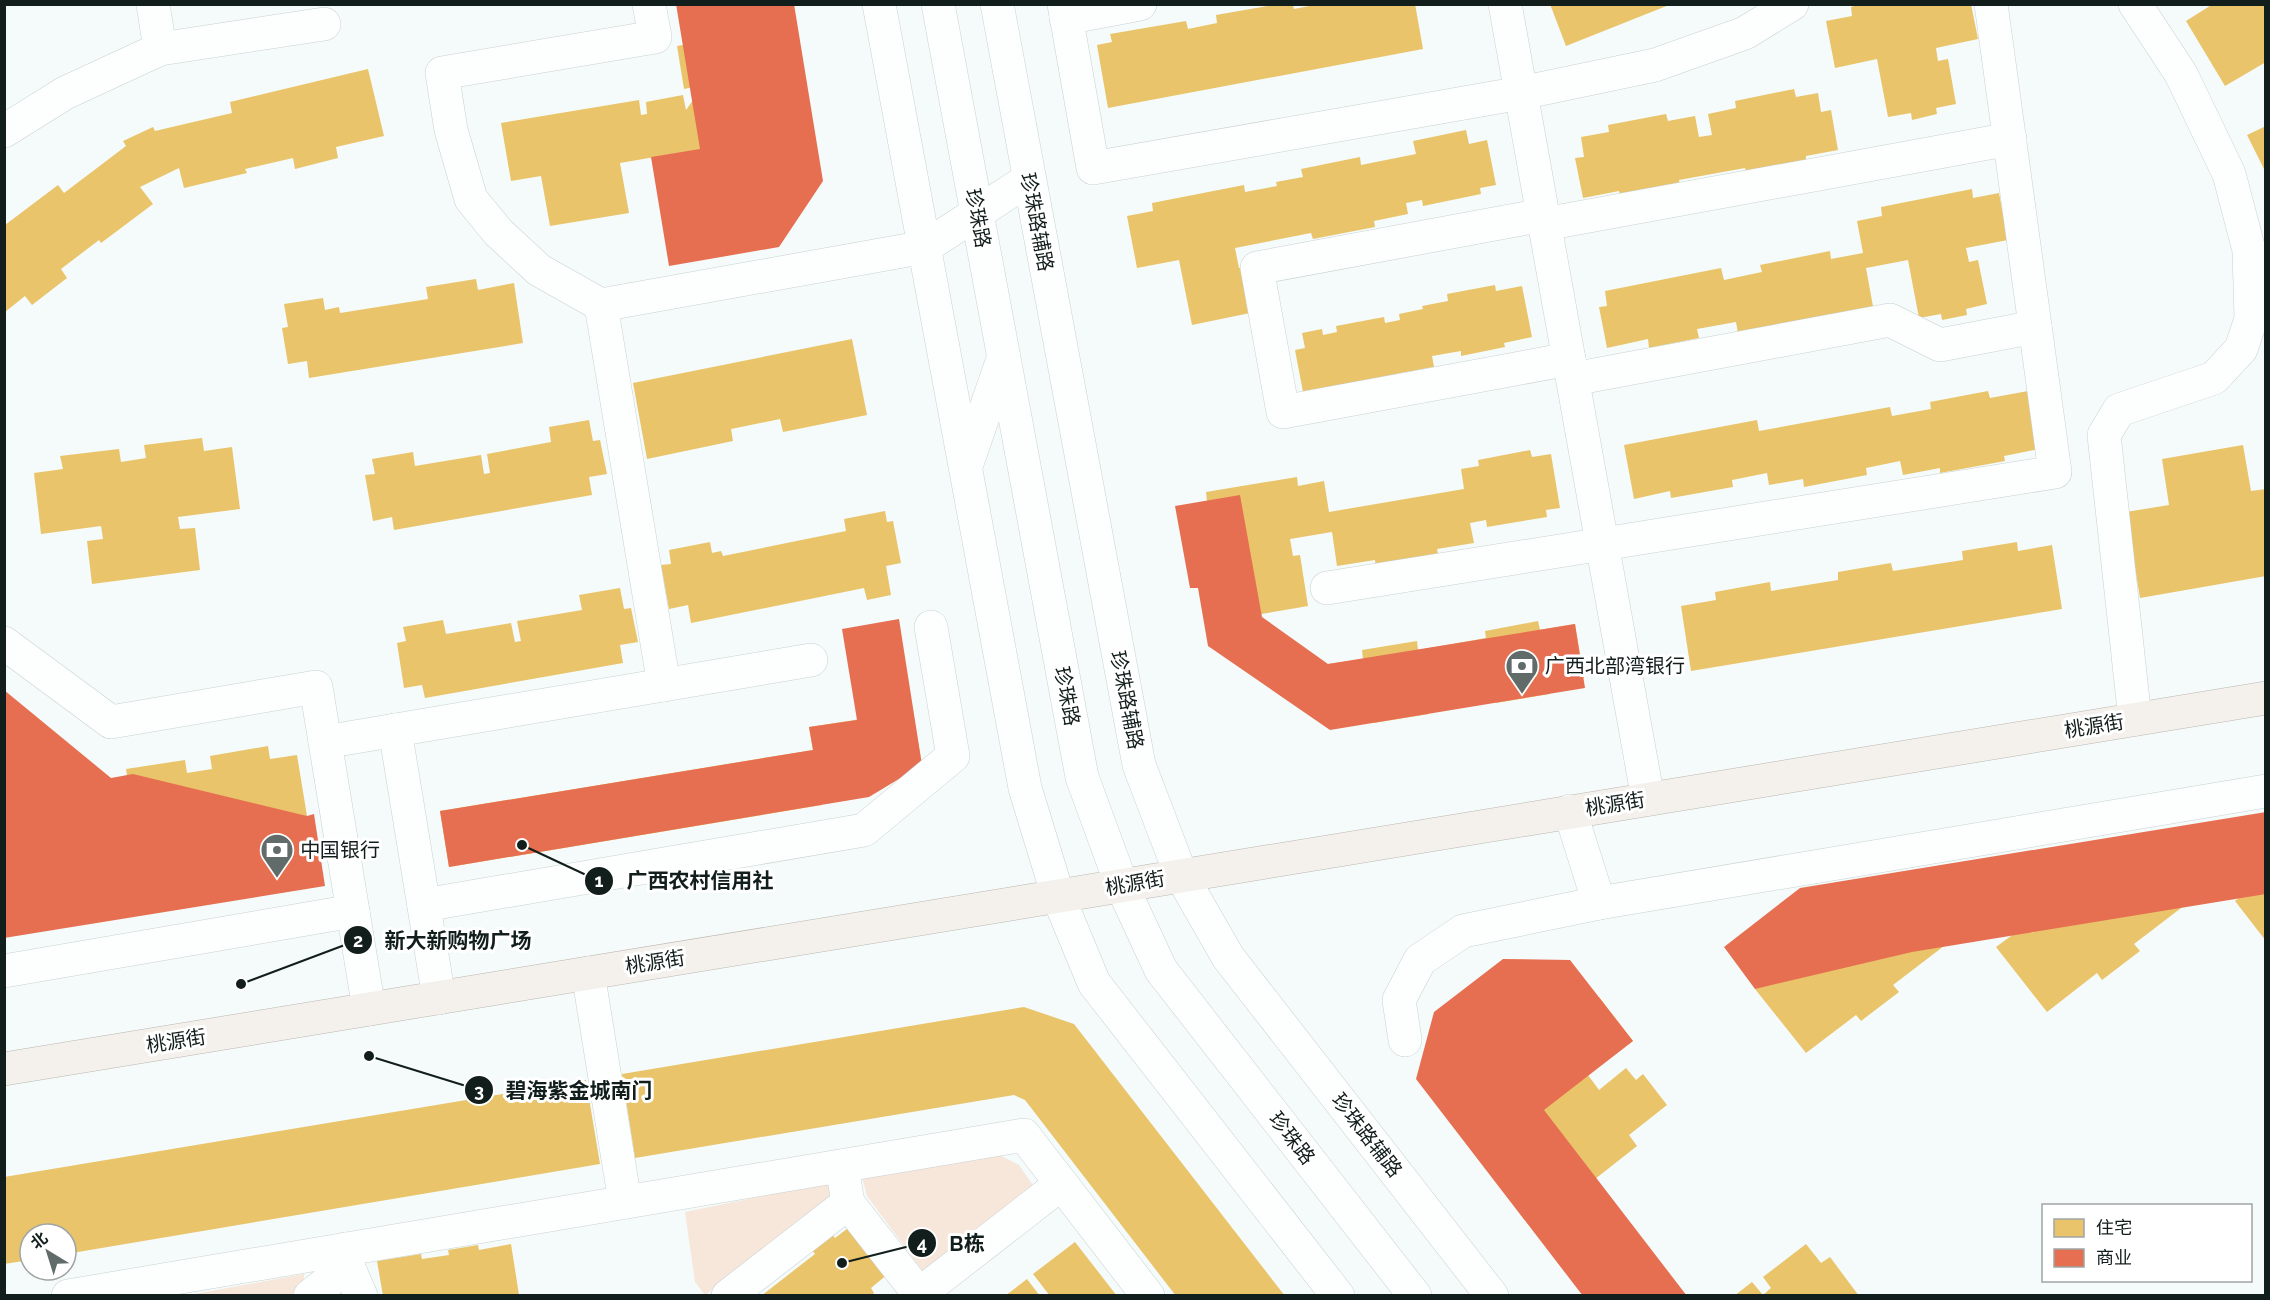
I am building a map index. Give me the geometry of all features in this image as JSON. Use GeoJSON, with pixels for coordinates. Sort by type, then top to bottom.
{"type":"FeatureCollection","features":[{"type":"Feature","properties":{"kind":"main road","name":"桃源街"},"geometry":{"type":"LineString","coordinates":[[4,1069],[2265,698]]}},
{"type":"Feature","properties":{"kind":"street"},"geometry":{"type":"LineString","coordinates":[[153,4],[160,49]]}},
{"type":"Feature","properties":{"kind":"street"},"geometry":{"type":"LineString","coordinates":[[649,4],[654,37],[442,73],[451,129],[471,199],[498,232],[539,270],[602,305],[924,247],[1029,179]]}},
{"type":"Feature","properties":{"kind":"street"},"geometry":{"type":"LineString","coordinates":[[879,4],[1025,788],[1058,896],[1094,983],[1338,1296]]}},
{"type":"Feature","properties":{"kind":"street","name":"珍珠路"},"geometry":{"type":"LineString","coordinates":[[938,4],[1082,777],[1122,886],[1161,970],[1415,1296]]}},
{"type":"Feature","properties":{"kind":"street","name":"珍珠路辅路"},"geometry":{"type":"LineString","coordinates":[[997,4],[1139,765],[1181,875],[1228,957],[1487,1292]]}},
{"type":"Feature","properties":{"kind":"street"},"geometry":{"type":"LineString","coordinates":[[1140,4],[1065,11],[1093,168],[1521,93],[1655,65],[1744,33],[1792,4]]}},
{"type":"Feature","properties":{"kind":"street"},"geometry":{"type":"LineString","coordinates":[[1505,4],[1648,799]]}},
{"type":"Feature","properties":{"kind":"street"},"geometry":{"type":"LineString","coordinates":[[1327,588],[2055,472],[1991,4]]}},
{"type":"Feature","properties":{"kind":"street"},"geometry":{"type":"LineString","coordinates":[[2135,4],[2181,74],[2229,174],[2249,250],[2253,355],[2214,378],[2119,411],[2104,435],[2135,719]]}},
{"type":"Feature","properties":{"kind":"street"},"geometry":{"type":"LineString","coordinates":[[4,131],[65,93],[160,49],[324,24]]}},
{"type":"Feature","properties":{"kind":"street"},"geometry":{"type":"LineString","coordinates":[[2010,139],[1257,268],[1283,412],[1890,320],[1940,345],[2035,327]]}},
{"type":"Feature","properties":{"kind":"street"},"geometry":{"type":"LineString","coordinates":[[602,305],[664,685]]}},
{"type":"Feature","properties":{"kind":"street"},"geometry":{"type":"LineString","coordinates":[[965,467],[1004,358]]}},
{"type":"Feature","properties":{"kind":"street"},"geometry":{"type":"LineString","coordinates":[[424,905],[864,830],[952,756],[931,627]]}},
{"type":"Feature","properties":{"kind":"street"},"geometry":{"type":"LineString","coordinates":[[4,643],[111,722],[316,687],[369,1009]]}},
{"type":"Feature","properties":{"kind":"street"},"geometry":{"type":"LineString","coordinates":[[325,742],[811,660]]}},
{"type":"Feature","properties":{"kind":"street"},"geometry":{"type":"LineString","coordinates":[[395,730],[439,998]]}},
{"type":"Feature","properties":{"kind":"street"},"geometry":{"type":"LineString","coordinates":[[1405,1040],[1399,1000],[1420,960],[1463,931],[1599,903],[2265,791]]}},
{"type":"Feature","properties":{"kind":"street"},"geometry":{"type":"LineString","coordinates":[[1570,811],[1599,903]]}},
{"type":"Feature","properties":{"kind":"street"},"geometry":{"type":"LineString","coordinates":[[4,971],[353,911]]}},
{"type":"Feature","properties":{"kind":"street"},"geometry":{"type":"LineString","coordinates":[[588,973],[625,1202]]}},
{"type":"Feature","properties":{"kind":"street"},"geometry":{"type":"LineString","coordinates":[[68,1296],[347,1257],[625,1202],[1024,1135],[1148,1296]]}},
{"type":"Feature","properties":{"kind":"street"},"geometry":{"type":"LineString","coordinates":[[842,1166],[848,1203],[918,1295],[1062,1184]]}},
{"type":"Feature","properties":{"kind":"street"},"geometry":{"type":"LineString","coordinates":[[728,1296],[848,1203]]}},
{"type":"Feature","properties":{"kind":"street"},"geometry":{"type":"LineString","coordinates":[[310,1296],[347,1257]]}},
{"type":"Feature","properties":{"kind":"street"},"geometry":{"type":"LineString","coordinates":[[347,1257],[361,1296]]}},
{"type":"Feature","properties":{"kind":"shaded area"},"geometry":{"type":"Polygon","coordinates":[[[993,1152],[1019,1165],[1034,1187],[925,1274],[867,1196],[862,1177],[993,1152]]]}},
{"type":"Feature","properties":{"kind":"shaded area"},"geometry":{"type":"Polygon","coordinates":[[[831,1182],[833,1200],[705,1295],[695,1282],[685,1212],[831,1182]]]}},
{"type":"Feature","properties":{"kind":"shaded area"},"geometry":{"type":"Polygon","coordinates":[[[304,1274],[304,1289],[296,1295],[184,1296],[304,1274]]]}},
{"type":"Feature","properties":{"kind":"building: 住宅"},"geometry":{"type":"Polygon","coordinates":[[[1319,4],[1415,4],[1423,49],[1108,108],[1097,45],[1112,42],[1110,34],[1186,21],[1188,29],[1217,23],[1216,15],[1273,5],[1293,5],[1294,9],[1319,4]]]}},
{"type":"Feature","properties":{"kind":"building: 住宅"},"geometry":{"type":"Polygon","coordinates":[[[1550,4],[1669,4],[1669,5],[1566,46],[1550,4]]]}},
{"type":"Feature","properties":{"kind":"building: 住宅"},"geometry":{"type":"Polygon","coordinates":[[[1861,4],[1971,4],[1978,39],[1936,48],[1938,61],[1948,59],[1956,104],[1936,108],[1937,114],[1912,120],[1911,113],[1888,117],[1877,59],[1835,68],[1826,21],[1852,16],[1851,7],[1861,4]]]}},
{"type":"Feature","properties":{"kind":"building: 住宅"},"geometry":{"type":"Polygon","coordinates":[[[2213,4],[2266,4],[2266,62],[2225,86],[2186,21],[2213,4]]]}},
{"type":"Feature","properties":{"kind":"building: 住宅"},"geometry":{"type":"Polygon","coordinates":[[[786,18],[805,135],[768,141],[766,130],[756,132],[753,109],[746,111],[720,146],[721,154],[743,150],[746,165],[758,163],[764,200],[688,213],[678,153],[620,163],[629,213],[550,226],[541,176],[511,181],[501,123],[639,100],[641,115],[647,114],[646,102],[683,95],[686,110],[704,85],[684,89],[677,46],[751,33],[750,24],[786,18]]]}},
{"type":"Feature","properties":{"kind":"building: 住宅"},"geometry":{"type":"Polygon","coordinates":[[[368,69],[384,136],[336,147],[338,158],[295,169],[293,158],[245,169],[247,173],[184,188],[179,168],[140,187],[153,204],[101,243],[99,240],[61,269],[67,278],[32,305],[25,296],[5,312],[5,225],[58,185],[64,193],[126,146],[123,141],[153,127],[155,131],[232,113],[230,102],[368,69]]]}},
{"type":"Feature","properties":{"kind":"building: 住宅"},"geometry":{"type":"Polygon","coordinates":[[[1794,89],[1796,97],[1818,93],[1821,112],[1831,110],[1838,150],[1806,156],[1806,161],[1746,173],[1745,168],[1679,180],[1680,185],[1620,196],[1619,191],[1583,198],[1575,158],[1584,157],[1581,137],[1609,132],[1608,125],[1666,114],[1668,121],[1695,116],[1699,137],[1712,135],[1708,114],[1736,108],[1735,101],[1794,89]]]}},
{"type":"Feature","properties":{"kind":"building: 住宅"},"geometry":{"type":"Polygon","coordinates":[[[2266,126],[2266,173],[2247,135],[2266,126]]]}},
{"type":"Feature","properties":{"kind":"building: 住宅"},"geometry":{"type":"Polygon","coordinates":[[[1466,130],[1469,144],[1487,140],[1496,185],[1480,188],[1481,194],[1423,206],[1422,200],[1406,203],[1408,214],[1374,221],[1375,227],[1313,239],[1311,233],[1235,248],[1239,268],[1247,267],[1255,312],[1192,325],[1179,260],[1137,268],[1127,216],[1153,211],[1152,203],[1244,185],[1245,192],[1277,186],[1276,182],[1303,177],[1301,169],[1360,157],[1361,165],[1416,154],[1413,141],[1466,130]]]}},
{"type":"Feature","properties":{"kind":"building: 住宅"},"geometry":{"type":"Polygon","coordinates":[[[1972,189],[1973,198],[1999,193],[2008,240],[1966,248],[1969,262],[1978,260],[1987,304],[1966,309],[1967,315],[1942,320],[1941,314],[1919,318],[1908,260],[1866,268],[1874,312],[1739,339],[1736,322],[1697,329],[1699,338],[1649,348],[1648,339],[1607,348],[1599,307],[1607,306],[1605,291],[1721,268],[1724,280],[1762,272],[1760,265],[1830,251],[1831,259],[1863,253],[1857,221],[1882,216],[1881,207],[1972,189]]]}},
{"type":"Feature","properties":{"kind":"building: 住宅"},"geometry":{"type":"Polygon","coordinates":[[[476,279],[478,290],[514,283],[523,343],[309,378],[307,361],[288,364],[282,328],[288,327],[284,304],[323,298],[325,310],[339,307],[340,313],[428,299],[426,287],[476,279]]]}},
{"type":"Feature","properties":{"kind":"building: 住宅"},"geometry":{"type":"Polygon","coordinates":[[[1495,285],[1496,291],[1522,286],[1532,337],[1504,343],[1505,347],[1461,356],[1461,351],[1432,356],[1434,367],[1396,374],[1397,382],[1303,392],[1295,350],[1305,348],[1302,333],[1322,329],[1323,335],[1337,332],[1336,326],[1384,317],[1385,323],[1400,320],[1399,314],[1423,309],[1422,306],[1448,301],[1447,294],[1495,285]]]}},
{"type":"Feature","properties":{"kind":"building: 住宅"},"geometry":{"type":"Polygon","coordinates":[[[852,339],[867,415],[783,432],[780,419],[731,429],[733,441],[647,459],[633,383],[852,339]]]}},
{"type":"Feature","properties":{"kind":"building: 住宅"},"geometry":{"type":"Polygon","coordinates":[[[1988,391],[1990,398],[2028,391],[2039,449],[2004,456],[2005,461],[1940,473],[1940,468],[1903,475],[1900,461],[1866,468],[1867,475],[1804,487],[1803,479],[1769,485],[1767,473],[1732,480],[1733,487],[1671,498],[1670,491],[1634,499],[1624,445],[1757,420],[1759,431],[1890,407],[1892,416],[1931,409],[1930,402],[1988,391]]]}},
{"type":"Feature","properties":{"kind":"building: 住宅"},"geometry":{"type":"Polygon","coordinates":[[[589,420],[593,441],[600,440],[607,474],[589,477],[592,495],[394,530],[392,517],[373,521],[365,475],[375,474],[372,459],[413,452],[415,466],[481,455],[484,474],[490,473],[487,454],[551,442],[549,427],[589,420]]]}},
{"type":"Feature","properties":{"kind":"building: 住宅"},"geometry":{"type":"Polygon","coordinates":[[[202,438],[204,451],[232,447],[240,509],[178,517],[180,529],[195,528],[200,570],[92,584],[87,541],[103,539],[101,526],[41,534],[34,473],[63,469],[60,456],[119,449],[121,462],[146,458],[144,445],[202,438]]]}},
{"type":"Feature","properties":{"kind":"building: 住宅"},"geometry":{"type":"Polygon","coordinates":[[[2243,445],[2251,491],[2266,489],[2266,576],[2140,598],[2126,512],[2169,505],[2162,459],[2243,445]]]}},
{"type":"Feature","properties":{"kind":"building: 住宅"},"geometry":{"type":"Polygon","coordinates":[[[1530,450],[1532,457],[1551,454],[1560,508],[1546,510],[1547,517],[1487,527],[1486,520],[1470,523],[1474,543],[1437,549],[1439,558],[1376,568],[1375,560],[1337,566],[1332,532],[1290,539],[1293,556],[1300,555],[1308,606],[1244,617],[1234,550],[1188,558],[1180,506],[1207,501],[1206,492],[1297,477],[1298,486],[1324,481],[1329,512],[1464,489],[1461,469],[1479,466],[1478,460],[1530,450]]]}},
{"type":"Feature","properties":{"kind":"building: 住宅"},"geometry":{"type":"Polygon","coordinates":[[[885,511],[887,522],[893,521],[901,563],[886,566],[891,595],[867,600],[864,588],[691,623],[688,605],[669,609],[661,565],[671,564],[669,550],[710,542],[712,553],[721,551],[723,556],[846,531],[844,519],[885,511]]]}},
{"type":"Feature","properties":{"kind":"building: 住宅"},"geometry":{"type":"Polygon","coordinates":[[[2017,542],[2018,551],[2052,545],[2062,609],[1691,671],[1681,606],[1716,600],[1715,592],[1770,582],[1771,591],[1838,580],[1838,572],[1891,563],[1893,571],[1963,560],[1962,551],[2017,542]]]}},
{"type":"Feature","properties":{"kind":"building: 住宅"},"geometry":{"type":"Polygon","coordinates":[[[620,588],[624,609],[631,608],[638,642],[620,645],[623,663],[425,698],[422,685],[404,688],[397,643],[406,641],[403,627],[443,620],[446,634],[511,623],[515,642],[521,641],[517,621],[582,610],[579,595],[620,588]]]}},
{"type":"Feature","properties":{"kind":"building: 住宅"},"geometry":{"type":"Polygon","coordinates":[[[1538,621],[1540,630],[1575,624],[1584,678],[1549,684],[1550,694],[1496,703],[1495,693],[1427,704],[1429,714],[1374,723],[1372,713],[1337,719],[1328,664],[1363,659],[1362,650],[1417,641],[1418,650],[1486,638],[1485,631],[1538,621]]]}},
{"type":"Feature","properties":{"kind":"building: 住宅"},"geometry":{"type":"Polygon","coordinates":[[[913,711],[922,765],[818,782],[822,805],[449,867],[440,811],[813,750],[809,727],[913,711]]]}},
{"type":"Feature","properties":{"kind":"building: 住宅"},"geometry":{"type":"Polygon","coordinates":[[[268,746],[270,759],[297,755],[307,816],[247,826],[249,838],[264,836],[270,878],[163,896],[156,853],[172,851],[170,838],[110,848],[100,787],[128,782],[126,769],[185,760],[187,773],[212,769],[210,756],[268,746]]]}},
{"type":"Feature","properties":{"kind":"building: 住宅"},"geometry":{"type":"Polygon","coordinates":[[[2135,840],[2185,905],[2134,944],[2140,951],[2102,980],[2097,973],[2047,1012],[1996,947],[2026,925],[2032,933],[2054,917],[2034,892],[2072,864],[2091,888],[2113,871],[2107,862],[2135,840]]]}},
{"type":"Feature","properties":{"kind":"building: 住宅"},"geometry":{"type":"Polygon","coordinates":[[[15,841],[26,909],[4,912],[4,843],[15,841]]]}},
{"type":"Feature","properties":{"kind":"building: 住宅"},"geometry":{"type":"Polygon","coordinates":[[[2266,864],[2266,941],[2235,901],[2264,878],[2257,870],[2266,864]]]}},
{"type":"Feature","properties":{"kind":"building: 住宅"},"geometry":{"type":"Polygon","coordinates":[[[1894,881],[1944,946],[1893,985],[1899,992],[1861,1021],[1856,1015],[1806,1053],[1755,989],[1785,966],[1791,975],[1813,958],[1793,934],[1831,905],[1850,929],[1872,912],[1865,903],[1894,881]]]}},
{"type":"Feature","properties":{"kind":"building: 住宅"},"geometry":{"type":"Polygon","coordinates":[[[1599,997],[1633,1041],[1588,1075],[1599,1090],[1626,1068],[1636,1080],[1643,1074],[1667,1105],[1629,1135],[1637,1146],[1590,1183],[1581,1172],[1547,1198],[1514,1155],[1543,1133],[1532,1120],[1481,1158],[1448,1114],[1599,997]]]}},
{"type":"Feature","properties":{"kind":"building: 住宅"},"geometry":{"type":"Polygon","coordinates":[[[1024,1007],[1074,1024],[1285,1296],[1176,1296],[1025,1100],[1014,1095],[635,1158],[622,1074],[1024,1007]]]}},
{"type":"Feature","properties":{"kind":"building: 住宅"},"geometry":{"type":"Polygon","coordinates":[[[586,1080],[600,1164],[78,1252],[78,1222],[18,1222],[18,1262],[4,1264],[4,1177],[586,1080]]]}},
{"type":"Feature","properties":{"kind":"building: 住宅"},"geometry":{"type":"Polygon","coordinates":[[[852,1225],[889,1273],[871,1288],[874,1293],[871,1296],[761,1296],[815,1254],[810,1247],[830,1232],[835,1238],[852,1225]]]}},
{"type":"Feature","properties":{"kind":"building: 住宅"},"geometry":{"type":"Polygon","coordinates":[[[1075,1242],[1117,1296],[1050,1296],[1033,1274],[1075,1242]]]}},
{"type":"Feature","properties":{"kind":"building: 住宅"},"geometry":{"type":"Polygon","coordinates":[[[511,1244],[519,1295],[383,1296],[377,1261],[421,1254],[422,1259],[449,1255],[448,1250],[478,1245],[479,1250],[511,1244]]]}},
{"type":"Feature","properties":{"kind":"building: 住宅"},"geometry":{"type":"Polygon","coordinates":[[[1806,1244],[1821,1263],[1830,1257],[1859,1296],[1734,1296],[1752,1282],[1763,1295],[1771,1288],[1763,1277],[1806,1244]]]}},
{"type":"Feature","properties":{"kind":"building: 住宅"},"geometry":{"type":"Polygon","coordinates":[[[1027,1279],[1040,1296],[1005,1296],[1027,1279]]]}},
{"type":"Feature","properties":{"kind":"building: 商业"},"geometry":{"type":"Polygon","coordinates":[[[676,4],[794,4],[823,181],[779,247],[669,266],[651,157],[700,149],[676,4]]]}},
{"type":"Feature","properties":{"kind":"building: 商业"},"geometry":{"type":"Polygon","coordinates":[[[1240,495],[1262,617],[1328,664],[1575,624],[1585,688],[1330,730],[1208,646],[1198,588],[1190,588],[1175,506],[1240,495]]]}},
{"type":"Feature","properties":{"kind":"building: 商业"},"geometry":{"type":"Polygon","coordinates":[[[899,619],[922,765],[869,797],[449,867],[440,811],[813,750],[809,727],[857,720],[842,629],[899,619]]]}},
{"type":"Feature","properties":{"kind":"building: 商业"},"geometry":{"type":"Polygon","coordinates":[[[4,690],[111,778],[133,774],[307,816],[314,814],[325,886],[4,938],[4,690]]]}},
{"type":"Feature","properties":{"kind":"building: 商业"},"geometry":{"type":"Polygon","coordinates":[[[2266,812],[2266,894],[1912,952],[1755,989],[1724,947],[1800,888],[2266,812]]]}},
{"type":"Feature","properties":{"kind":"building: 商业"},"geometry":{"type":"Polygon","coordinates":[[[1503,959],[1570,960],[1633,1041],[1544,1110],[1687,1296],[1583,1296],[1416,1079],[1434,1012],[1503,959]]]}},
{"type":"Feature","properties":{"kind":"place","name":"广西北部湾银行"},"geometry":{"type":"Point","coordinates":[1522,695]}},
{"type":"Feature","properties":{"kind":"place","name":"广西农村信用社"},"geometry":{"type":"Point","coordinates":[522,845]}},
{"type":"Feature","properties":{"kind":"place","name":"中国银行"},"geometry":{"type":"Point","coordinates":[277,879]}},
{"type":"Feature","properties":{"kind":"place","name":"新大新购物广场"},"geometry":{"type":"Point","coordinates":[241,984]}},
{"type":"Feature","properties":{"kind":"place","name":"碧海紫金城南门"},"geometry":{"type":"Point","coordinates":[369,1056]}},
{"type":"Feature","properties":{"kind":"place","name":"B栋"},"geometry":{"type":"Point","coordinates":[842,1263]}}]}
